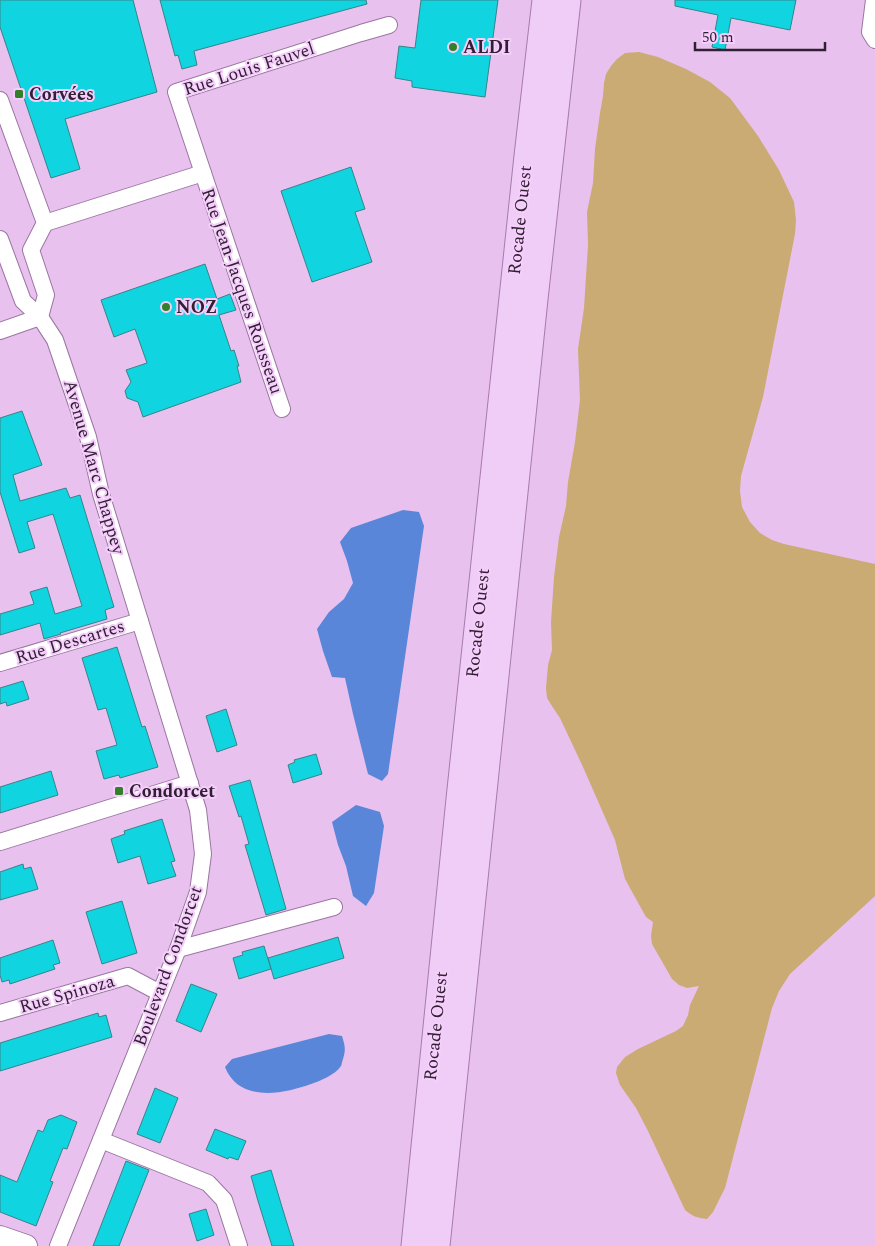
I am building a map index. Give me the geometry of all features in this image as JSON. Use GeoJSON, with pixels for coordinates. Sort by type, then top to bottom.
{"type":"FeatureCollection","features":[{"type":"Feature","properties":{"kind":"main road","name":"Rocade Ouest"},"geometry":{"type":"LineString","coordinates":[[414,1246],[461,779],[545,0]]}},
{"type":"Feature","properties":{"kind":"main road","name":"Rocade Ouest"},"geometry":{"type":"LineString","coordinates":[[437,1246],[536,289],[568,0]]}},
{"type":"Feature","properties":{"kind":"street"},"geometry":{"type":"LineString","coordinates":[[874,0],[870,32],[875,40]]}},
{"type":"Feature","properties":{"kind":"street","name":"Rue Louis Fauvel"},"geometry":{"type":"LineString","coordinates":[[202,173],[176,92],[389,25]]}},
{"type":"Feature","properties":{"kind":"street"},"geometry":{"type":"LineString","coordinates":[[0,100],[45,223]]}},
{"type":"Feature","properties":{"kind":"street"},"geometry":{"type":"LineString","coordinates":[[0,331],[40,317],[46,294],[31,250],[45,223],[202,173]]}},
{"type":"Feature","properties":{"kind":"street","name":"Rue Jean-Jacques Rousseau"},"geometry":{"type":"LineString","coordinates":[[202,173],[282,409]]}},
{"type":"Feature","properties":{"kind":"street","name":"Avenue Marc Chappey"},"geometry":{"type":"LineString","coordinates":[[0,239],[23,301],[40,317],[55,340],[88,437],[101,494],[140,621]]}},
{"type":"Feature","properties":{"kind":"street","name":"Rue Descartes"},"geometry":{"type":"LineString","coordinates":[[0,663],[140,621]]}},
{"type":"Feature","properties":{"kind":"street","name":"Boulevard Condorcet"},"geometry":{"type":"LineString","coordinates":[[58,1246],[178,949],[198,892],[203,854],[198,810],[140,621]]}},
{"type":"Feature","properties":{"kind":"street"},"geometry":{"type":"LineString","coordinates":[[0,842],[190,783]]}},
{"type":"Feature","properties":{"kind":"street"},"geometry":{"type":"LineString","coordinates":[[178,949],[334,907]]}},
{"type":"Feature","properties":{"kind":"street","name":"Rue Spinoza"},"geometry":{"type":"LineString","coordinates":[[0,1013],[128,976],[160,993]]}},
{"type":"Feature","properties":{"kind":"street"},"geometry":{"type":"LineString","coordinates":[[101,1140],[208,1183],[224,1200],[239,1246]]}},
{"type":"Feature","properties":{"kind":"street"},"geometry":{"type":"LineString","coordinates":[[0,1237],[26,1246]]}},
{"type":"Feature","properties":{"kind":"shaded area"},"geometry":{"type":"Polygon","coordinates":[[[639,52],[658,57],[686,69],[710,82],[730,98],[758,136],[779,170],[794,202],[795,234],[763,397],[741,476],[742,507],[750,522],[760,533],[772,540],[875,564],[875,896],[790,974],[779,991],[772,1008],[725,1188],[713,1212],[707,1219],[690,1214],[685,1210],[648,1131],[636,1108],[620,1085],[616,1073],[617,1067],[625,1057],[683,1026],[699,986],[687,988],[679,985],[672,979],[652,944],[653,922],[646,917],[625,879],[615,840],[560,718],[547,698],[546,688],[548,665],[552,650],[551,622],[554,577],[559,537],[566,506],[580,400],[578,349],[584,308],[588,245],[587,212],[593,183],[595,149],[604,83],[606,74],[617,59],[625,53],[639,52]]]}},
{"type":"Feature","properties":{"kind":"water"},"geometry":{"type":"Polygon","coordinates":[[[403,510],[419,512],[424,526],[388,774],[382,781],[368,774],[345,678],[332,677],[317,629],[329,612],[344,599],[353,583],[340,542],[351,528],[403,510]]]}},
{"type":"Feature","properties":{"kind":"water"},"geometry":{"type":"Polygon","coordinates":[[[356,805],[380,812],[384,826],[374,893],[366,906],[353,896],[332,822],[356,805]]]}},
{"type":"Feature","properties":{"kind":"water"},"geometry":{"type":"Polygon","coordinates":[[[329,1034],[342,1036],[345,1050],[341,1066],[327,1077],[300,1088],[275,1093],[251,1091],[240,1086],[225,1067],[232,1059],[329,1034]]]}},
{"type":"Feature","properties":{"kind":"building"},"geometry":{"type":"Polygon","coordinates":[[[0,0],[133,0],[157,92],[65,119],[80,169],[51,178],[0,27],[0,0]]]}},
{"type":"Feature","properties":{"kind":"building"},"geometry":{"type":"Polygon","coordinates":[[[160,0],[366,0],[367,4],[194,51],[197,65],[182,69],[178,55],[175,56],[160,0]]]}},
{"type":"Feature","properties":{"kind":"building","name":"ALDI"},"geometry":{"type":"Polygon","coordinates":[[[421,0],[498,0],[485,97],[412,87],[412,81],[395,78],[399,46],[415,48],[421,0]]]}},
{"type":"Feature","properties":{"kind":"building"},"geometry":{"type":"Polygon","coordinates":[[[675,0],[796,0],[790,30],[731,18],[725,50],[712,47],[718,15],[675,6],[675,0]]]}},
{"type":"Feature","properties":{"kind":"building"},"geometry":{"type":"Polygon","coordinates":[[[351,167],[365,209],[355,212],[372,262],[312,282],[281,191],[351,167]]]}},
{"type":"Feature","properties":{"kind":"building"},"geometry":{"type":"Polygon","coordinates":[[[205,264],[217,299],[230,294],[236,310],[219,315],[231,351],[234,350],[241,382],[143,417],[138,402],[127,398],[125,391],[131,382],[126,370],[147,363],[135,329],[114,337],[101,300],[205,264]]]}},
{"type":"Feature","properties":{"kind":"building"},"geometry":{"type":"Polygon","coordinates":[[[22,411],[42,465],[13,475],[20,501],[66,488],[70,498],[80,495],[114,607],[105,610],[107,619],[44,639],[40,623],[0,635],[0,614],[34,604],[30,592],[47,587],[55,614],[82,606],[53,514],[27,522],[35,548],[19,553],[0,492],[0,418],[22,411]]]}},
{"type":"Feature","properties":{"kind":"building"},"geometry":{"type":"Polygon","coordinates":[[[117,647],[142,727],[145,726],[158,767],[120,778],[119,775],[104,779],[96,751],[117,745],[106,708],[98,710],[82,658],[117,647]]]}},
{"type":"Feature","properties":{"kind":"building"},"geometry":{"type":"Polygon","coordinates":[[[23,681],[29,699],[7,706],[6,702],[0,704],[0,688],[23,681]]]}},
{"type":"Feature","properties":{"kind":"building"},"geometry":{"type":"Polygon","coordinates":[[[226,709],[237,745],[217,752],[206,716],[226,709]]]}},
{"type":"Feature","properties":{"kind":"building"},"geometry":{"type":"Polygon","coordinates":[[[316,754],[322,774],[293,783],[288,765],[295,762],[294,760],[316,754]]]}},
{"type":"Feature","properties":{"kind":"building"},"geometry":{"type":"Polygon","coordinates":[[[51,771],[58,795],[0,813],[0,787],[51,771]]]}},
{"type":"Feature","properties":{"kind":"building"},"geometry":{"type":"Polygon","coordinates":[[[250,780],[286,909],[266,915],[245,845],[249,844],[241,816],[239,817],[229,786],[250,780]]]}},
{"type":"Feature","properties":{"kind":"building"},"geometry":{"type":"Polygon","coordinates":[[[162,819],[175,861],[171,862],[176,876],[148,884],[140,856],[118,863],[111,839],[125,834],[124,831],[162,819]]]}},
{"type":"Feature","properties":{"kind":"building"},"geometry":{"type":"Polygon","coordinates":[[[23,864],[24,869],[31,867],[38,889],[0,900],[0,872],[23,864]]]}},
{"type":"Feature","properties":{"kind":"building"},"geometry":{"type":"Polygon","coordinates":[[[122,901],[137,953],[102,964],[86,912],[122,901]]]}},
{"type":"Feature","properties":{"kind":"building"},"geometry":{"type":"Polygon","coordinates":[[[338,937],[344,958],[274,979],[268,958],[338,937]]]}},
{"type":"Feature","properties":{"kind":"building"},"geometry":{"type":"Polygon","coordinates":[[[53,940],[60,963],[53,965],[55,969],[10,984],[9,980],[2,982],[0,958],[53,940]]]}},
{"type":"Feature","properties":{"kind":"building"},"geometry":{"type":"Polygon","coordinates":[[[264,946],[271,969],[239,979],[233,958],[243,955],[242,952],[264,946]]]}},
{"type":"Feature","properties":{"kind":"building"},"geometry":{"type":"Polygon","coordinates":[[[191,984],[217,994],[201,1032],[176,1021],[191,984]]]}},
{"type":"Feature","properties":{"kind":"building"},"geometry":{"type":"Polygon","coordinates":[[[98,1013],[99,1017],[106,1015],[112,1037],[0,1071],[0,1043],[98,1013]]]}},
{"type":"Feature","properties":{"kind":"building"},"geometry":{"type":"Polygon","coordinates":[[[155,1088],[178,1098],[160,1143],[137,1134],[155,1088]]]}},
{"type":"Feature","properties":{"kind":"building"},"geometry":{"type":"Polygon","coordinates":[[[61,1115],[77,1122],[67,1149],[63,1148],[50,1181],[53,1182],[36,1226],[0,1212],[0,1175],[17,1182],[38,1130],[43,1132],[48,1120],[61,1115]]]}},
{"type":"Feature","properties":{"kind":"building"},"geometry":{"type":"Polygon","coordinates":[[[215,1129],[246,1141],[238,1160],[229,1157],[228,1159],[206,1150],[215,1129]]]}},
{"type":"Feature","properties":{"kind":"building"},"geometry":{"type":"Polygon","coordinates":[[[126,1161],[149,1170],[119,1246],[93,1246],[126,1161]]]}},
{"type":"Feature","properties":{"kind":"building"},"geometry":{"type":"Polygon","coordinates":[[[271,1170],[294,1246],[272,1246],[258,1201],[251,1176],[271,1170]]]}},
{"type":"Feature","properties":{"kind":"building"},"geometry":{"type":"Polygon","coordinates":[[[206,1209],[214,1235],[197,1241],[189,1214],[206,1209]]]}},
{"type":"Feature","properties":{"kind":"place","name":"ALDI"},"geometry":{"type":"Point","coordinates":[453,47]}},
{"type":"Feature","properties":{"kind":"place","name":"Corvées"},"geometry":{"type":"Point","coordinates":[19,94]}},
{"type":"Feature","properties":{"kind":"place","name":"NOZ"},"geometry":{"type":"Point","coordinates":[166,307]}},
{"type":"Feature","properties":{"kind":"place","name":"Condorcet"},"geometry":{"type":"Point","coordinates":[119,791]}}]}
